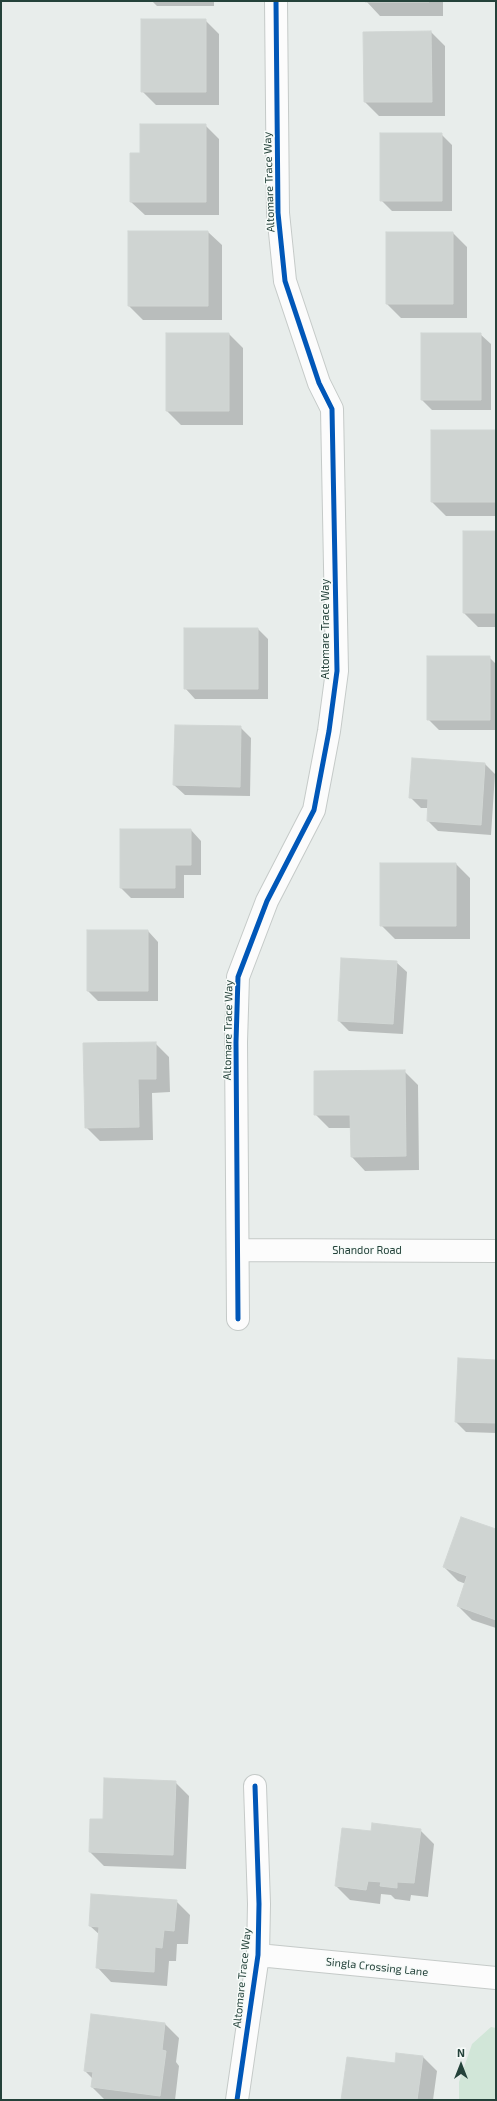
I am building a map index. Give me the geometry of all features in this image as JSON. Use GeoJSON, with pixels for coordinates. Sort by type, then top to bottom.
{"type":"FeatureCollection","features":[{"type":"Feature","properties":{"kind":"street","name":"Altomare Trace Way"},"geometry":{"type":"LineString","coordinates":[[238,1319],[236,1042],[238,977],[267,901],[314,810],[337,671],[332,409],[319,383],[285,281],[278,212],[276,1]]}},
{"type":"Feature","properties":{"kind":"street","name":"Shandor Road"},"geometry":{"type":"LineString","coordinates":[[238,1250],[496,1251]]}},
{"type":"Feature","properties":{"kind":"street","name":"Altomare Trace Way"},"geometry":{"type":"LineString","coordinates":[[237,2100],[258,1955],[259,1904],[255,1786]]}},
{"type":"Feature","properties":{"kind":"street","name":"Singla Crossing Lane"},"geometry":{"type":"LineString","coordinates":[[258,1955],[496,1978]]}},
{"type":"Feature","properties":{"kind":"green space"},"geometry":{"type":"Polygon","coordinates":[[[491,2027],[496,2028],[496,2100],[459,2100],[459,2082],[472,2044],[491,2027]]]}},
{"type":"Feature","properties":{"kind":"building"},"geometry":{"type":"Polygon","coordinates":[[[429,1],[429,2],[365,2],[429,1]]]}},
{"type":"Feature","properties":{"kind":"building"},"geometry":{"type":"Polygon","coordinates":[[[141,19],[206,19],[206,92],[141,92],[141,19]]]}},
{"type":"Feature","properties":{"kind":"building"},"geometry":{"type":"Polygon","coordinates":[[[431,31],[432,102],[364,102],[363,32],[431,31]]]}},
{"type":"Feature","properties":{"kind":"building"},"geometry":{"type":"Polygon","coordinates":[[[140,124],[206,124],[206,202],[130,202],[130,153],[140,153],[140,124]]]}},
{"type":"Feature","properties":{"kind":"building"},"geometry":{"type":"Polygon","coordinates":[[[380,133],[442,133],[442,201],[380,201],[380,133]]]}},
{"type":"Feature","properties":{"kind":"building"},"geometry":{"type":"Polygon","coordinates":[[[128,231],[208,231],[208,306],[128,306],[128,231]]]}},
{"type":"Feature","properties":{"kind":"building"},"geometry":{"type":"Polygon","coordinates":[[[386,232],[453,232],[453,304],[386,304],[386,232]]]}},
{"type":"Feature","properties":{"kind":"building"},"geometry":{"type":"Polygon","coordinates":[[[166,333],[229,333],[229,411],[166,411],[166,333]]]}},
{"type":"Feature","properties":{"kind":"building"},"geometry":{"type":"Polygon","coordinates":[[[421,333],[481,333],[481,400],[421,400],[421,333]]]}},
{"type":"Feature","properties":{"kind":"building"},"geometry":{"type":"Polygon","coordinates":[[[431,430],[496,430],[496,502],[431,502],[431,430]]]}},
{"type":"Feature","properties":{"kind":"building"},"geometry":{"type":"Polygon","coordinates":[[[463,531],[496,531],[496,613],[463,613],[463,531]]]}},
{"type":"Feature","properties":{"kind":"building"},"geometry":{"type":"Polygon","coordinates":[[[184,628],[258,628],[258,689],[184,689],[184,628]]]}},
{"type":"Feature","properties":{"kind":"building"},"geometry":{"type":"Polygon","coordinates":[[[427,656],[490,656],[490,720],[427,720],[427,656]]]}},
{"type":"Feature","properties":{"kind":"building"},"geometry":{"type":"Polygon","coordinates":[[[175,725],[241,726],[240,787],[173,785],[175,725]]]}},
{"type":"Feature","properties":{"kind":"building"},"geometry":{"type":"Polygon","coordinates":[[[412,758],[485,763],[481,825],[427,821],[428,799],[409,798],[412,758]]]}},
{"type":"Feature","properties":{"kind":"building"},"geometry":{"type":"Polygon","coordinates":[[[120,829],[191,829],[191,865],[175,865],[175,888],[120,888],[120,829]]]}},
{"type":"Feature","properties":{"kind":"building"},"geometry":{"type":"Polygon","coordinates":[[[380,863],[456,863],[456,926],[380,926],[380,863]]]}},
{"type":"Feature","properties":{"kind":"building"},"geometry":{"type":"Polygon","coordinates":[[[87,930],[148,930],[148,991],[87,991],[87,930]]]}},
{"type":"Feature","properties":{"kind":"building"},"geometry":{"type":"Polygon","coordinates":[[[341,958],[397,961],[393,1024],[338,1021],[341,958]]]}},
{"type":"Feature","properties":{"kind":"building"},"geometry":{"type":"Polygon","coordinates":[[[156,1042],[156,1079],[138,1079],[139,1127],[85,1128],[83,1043],[156,1042]]]}},
{"type":"Feature","properties":{"kind":"building"},"geometry":{"type":"Polygon","coordinates":[[[405,1070],[406,1156],[351,1157],[350,1115],[314,1115],[314,1071],[405,1070]]]}},
{"type":"Feature","properties":{"kind":"building"},"geometry":{"type":"Polygon","coordinates":[[[458,1358],[496,1360],[496,1423],[455,1422],[458,1358]]]}},
{"type":"Feature","properties":{"kind":"building"},"geometry":{"type":"Polygon","coordinates":[[[461,1517],[496,1529],[496,1620],[457,1606],[467,1576],[443,1567],[461,1517]]]}},
{"type":"Feature","properties":{"kind":"building"},"geometry":{"type":"Polygon","coordinates":[[[104,1778],[176,1781],[173,1855],[89,1852],[90,1819],[103,1819],[104,1778]]]}},
{"type":"Feature","properties":{"kind":"building"},"geometry":{"type":"Polygon","coordinates":[[[372,1823],[421,1829],[414,1883],[397,1882],[397,1888],[380,1886],[381,1882],[368,1881],[366,1890],[335,1886],[342,1828],[371,1831],[372,1823]]]}},
{"type":"Feature","properties":{"kind":"building"},"geometry":{"type":"Polygon","coordinates":[[[91,1894],[177,1900],[174,1931],[164,1930],[162,1948],[155,1947],[154,1972],[96,1968],[99,1927],[89,1926],[91,1894]]]}},
{"type":"Feature","properties":{"kind":"building"},"geometry":{"type":"Polygon","coordinates":[[[91,2014],[165,2023],[162,2050],[166,2051],[160,2096],[91,2087],[93,2072],[84,2071],[91,2014]]]}},
{"type":"Feature","properties":{"kind":"building"},"geometry":{"type":"Polygon","coordinates":[[[396,2053],[423,2056],[417,2100],[341,2100],[347,2057],[395,2063],[396,2053]]]}},
{"type":"Feature","properties":{"kind":"cycle path"},"geometry":{"type":"LineString","coordinates":[[238,1319],[236,1042],[238,977],[267,901],[314,810],[329,731],[337,671],[332,409],[319,383],[285,281],[278,213],[276,1]]}},
{"type":"Feature","properties":{"kind":"cycle path"},"geometry":{"type":"LineString","coordinates":[[237,2100],[258,1955],[259,1904],[255,1786]]}}]}
